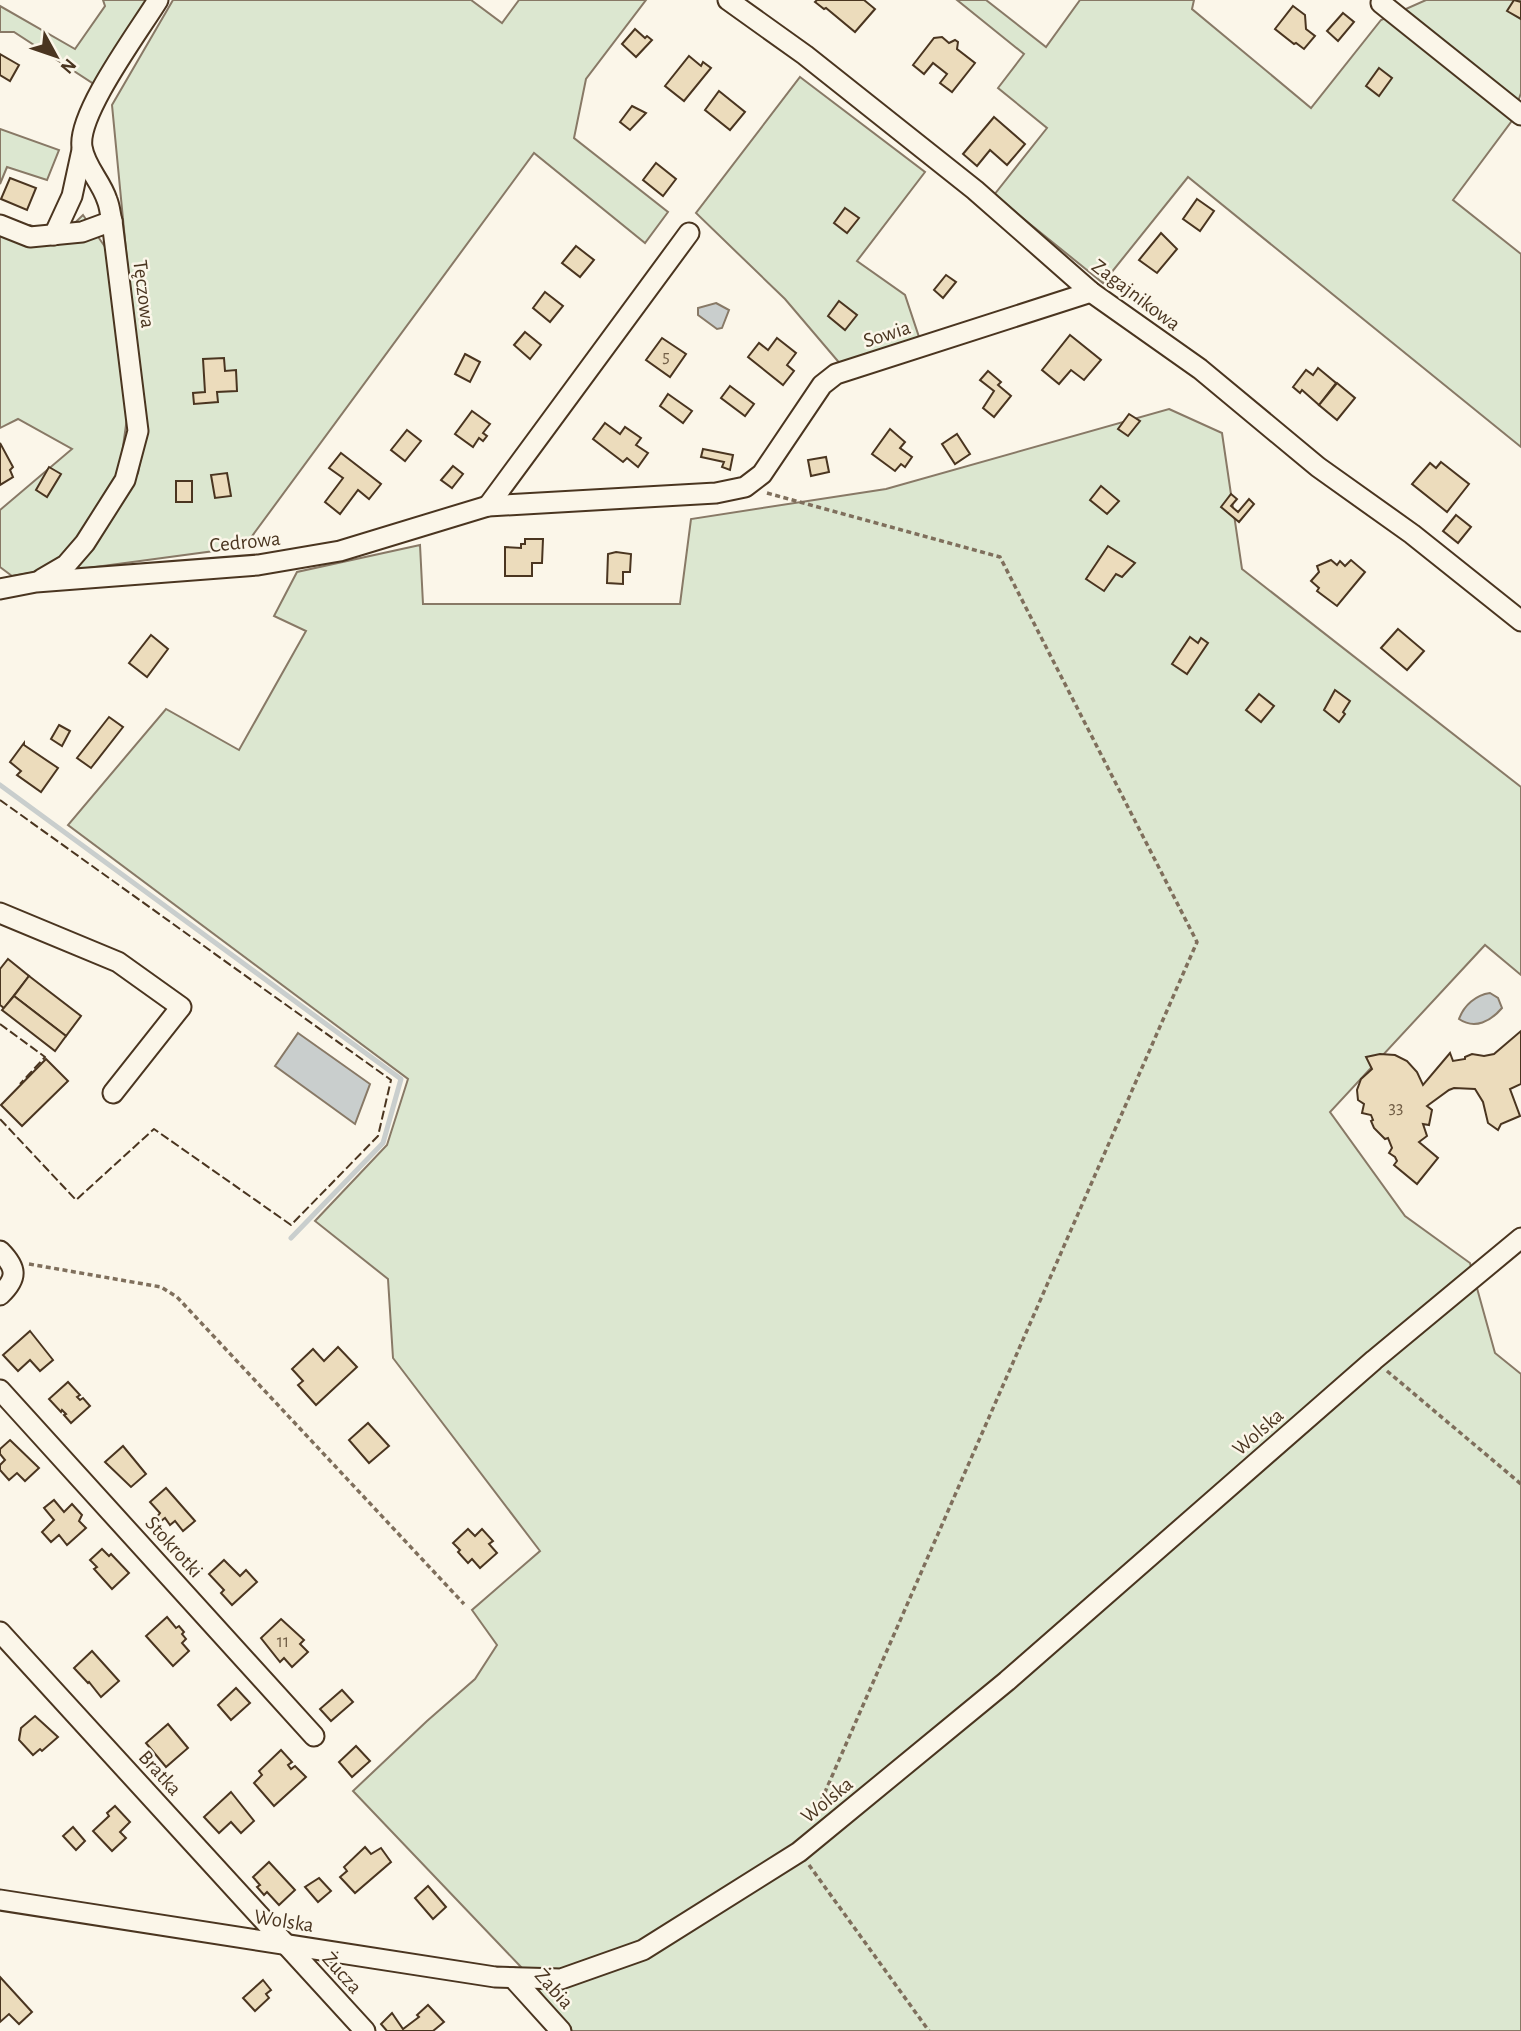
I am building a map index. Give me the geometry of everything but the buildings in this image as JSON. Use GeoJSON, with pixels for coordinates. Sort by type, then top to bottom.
{"type":"FeatureCollection","features":[{"type":"Feature","properties":{"kind":"street"},"geometry":{"type":"LineString","coordinates":[[54,235],[72,196],[82,149],[81,134],[93,104],[158,0]]}},
{"type":"Feature","properties":{"kind":"street","name":"Zagajnikowa"},"geometry":{"type":"LineString","coordinates":[[728,0],[805,55],[975,190],[1091,292],[1200,369],[1318,467],[1412,534],[1521,621]]}},
{"type":"Feature","properties":{"kind":"street"},"geometry":{"type":"LineString","coordinates":[[1381,3],[1521,115]]}},
{"type":"Feature","properties":{"kind":"street","name":"Tęczowa"},"geometry":{"type":"LineString","coordinates":[[36,582],[66,565],[85,543],[125,480],[138,431],[112,221],[107,199],[89,169],[82,149]]}},
{"type":"Feature","properties":{"kind":"street"},"geometry":{"type":"LineString","coordinates":[[0,225],[30,237],[82,232],[112,221]]}},
{"type":"Feature","properties":{"kind":"street"},"geometry":{"type":"LineString","coordinates":[[488,506],[689,233]]}},
{"type":"Feature","properties":{"kind":"street","name":"Sowia"},"geometry":{"type":"LineString","coordinates":[[745,487],[762,474],[822,386],[836,374],[1091,292]]}},
{"type":"Feature","properties":{"kind":"street","name":"Cedrowa"},"geometry":{"type":"LineString","coordinates":[[0,589],[36,582],[272,563],[340,551],[488,506],[716,494],[745,487]]}},
{"type":"Feature","properties":{"kind":"street"},"geometry":{"type":"LineString","coordinates":[[0,913],[118,962],[181,1007],[113,1093]]}},
{"type":"Feature","properties":{"kind":"street","name":"Wolska"},"geometry":{"type":"LineString","coordinates":[[0,1900],[476,1975],[513,1978],[561,1979],[643,1950],[799,1852],[1007,1681],[1374,1360],[1521,1238]]}},
{"type":"Feature","properties":{"kind":"street"},"geometry":{"type":"LineString","coordinates":[[0,1295],[11,1285],[14,1274],[5,1256]]}},
{"type":"Feature","properties":{"kind":"street","name":"Stokrotki"},"geometry":{"type":"LineString","coordinates":[[0,1390],[314,1736]]}},
{"type":"Feature","properties":{"kind":"street","name":"Bratka"},"geometry":{"type":"LineString","coordinates":[[0,1632],[286,1945]]}},
{"type":"Feature","properties":{"kind":"street","name":"Żucza"},"geometry":{"type":"LineString","coordinates":[[286,1945],[365,2031]]}},
{"type":"Feature","properties":{"kind":"street","name":"Żabia"},"geometry":{"type":"LineString","coordinates":[[513,1978],[561,2031]]}},
{"type":"Feature","properties":{"kind":"path"},"geometry":{"type":"LineString","coordinates":[[745,487],[1000,557],[1197,942],[799,1852],[929,2031]]}},
{"type":"Feature","properties":{"kind":"path"},"geometry":{"type":"LineString","coordinates":[[5,1256],[161,1287],[177,1297],[464,1604]]}},
{"type":"Feature","properties":{"kind":"path"},"geometry":{"type":"LineString","coordinates":[[1374,1360],[1521,1484]]}},
{"type":"Feature","properties":{"kind":"green space"},"geometry":{"type":"Polygon","coordinates":[[[103,0],[148,0],[97,86],[14,32],[0,32],[0,6],[75,49],[105,6],[103,0]]]}},
{"type":"Feature","properties":{"kind":"green space"},"geometry":{"type":"Polygon","coordinates":[[[173,0],[471,0],[502,23],[519,0],[646,0],[586,79],[574,138],[668,212],[645,243],[534,153],[244,547],[73,570],[138,473],[144,437],[112,105],[173,0]]]}},
{"type":"Feature","properties":{"kind":"green space"},"geometry":{"type":"Polygon","coordinates":[[[957,0],[986,0],[1046,47],[1080,0],[1194,0],[1192,9],[1311,108],[1381,20],[1426,0],[1521,0],[1521,93],[1511,122],[1453,200],[1521,254],[1521,447],[1188,177],[1103,283],[994,195],[1047,128],[998,88],[1024,54],[957,0]]]}},
{"type":"Feature","properties":{"kind":"green space"},"geometry":{"type":"Polygon","coordinates":[[[800,77],[925,172],[857,261],[905,295],[919,337],[842,366],[785,299],[696,213],[800,77]]]}},
{"type":"Feature","properties":{"kind":"green space"},"geometry":{"type":"Polygon","coordinates":[[[0,129],[59,150],[47,180],[7,167],[0,184],[0,129]]]}},
{"type":"Feature","properties":{"kind":"green space"},"geometry":{"type":"Polygon","coordinates":[[[83,215],[110,254],[127,418],[116,497],[63,564],[12,576],[0,567],[0,510],[72,449],[18,419],[0,428],[0,229],[30,225],[61,236],[83,215]]]}},
{"type":"Feature","properties":{"kind":"green space"},"geometry":{"type":"Polygon","coordinates":[[[1169,409],[1222,433],[1242,569],[1521,787],[1521,975],[1485,945],[1330,1112],[1405,1216],[1470,1263],[1495,1353],[1521,1374],[1521,2031],[572,2031],[521,1967],[353,1791],[475,1679],[497,1645],[472,1610],[540,1551],[393,1358],[388,1279],[315,1221],[387,1145],[408,1079],[68,825],[166,709],[239,750],[306,631],[274,616],[297,572],[420,545],[423,604],[680,604],[691,519],[886,489],[1169,409]]]}},
{"type":"Feature","properties":{"kind":"shaded area"},"geometry":{"type":"Polygon","coordinates":[[[716,303],[729,310],[722,328],[717,329],[698,315],[698,308],[716,303]]]}},
{"type":"Feature","properties":{"kind":"shaded area"},"geometry":{"type":"Polygon","coordinates":[[[1490,993],[1498,998],[1502,1008],[1493,1017],[1477,1024],[1459,1019],[1471,1002],[1490,993]]]}},
{"type":"Feature","properties":{"kind":"shaded area"},"geometry":{"type":"Polygon","coordinates":[[[298,1033],[370,1084],[355,1124],[275,1066],[298,1033]]]}},
{"type":"Feature","properties":{"kind":"waterway"},"geometry":{"type":"LineString","coordinates":[[0,785],[401,1079],[383,1143],[291,1238]]}},
{"type":"Feature","properties":{"kind":"fence"},"geometry":{"type":"LineString","coordinates":[[0,800],[391,1080],[378,1136],[291,1225],[154,1129],[76,1200],[0,1119]]}},
{"type":"Feature","properties":{"kind":"fence"},"geometry":{"type":"LineString","coordinates":[[0,1024],[45,1057],[20,1084]]}}]}
